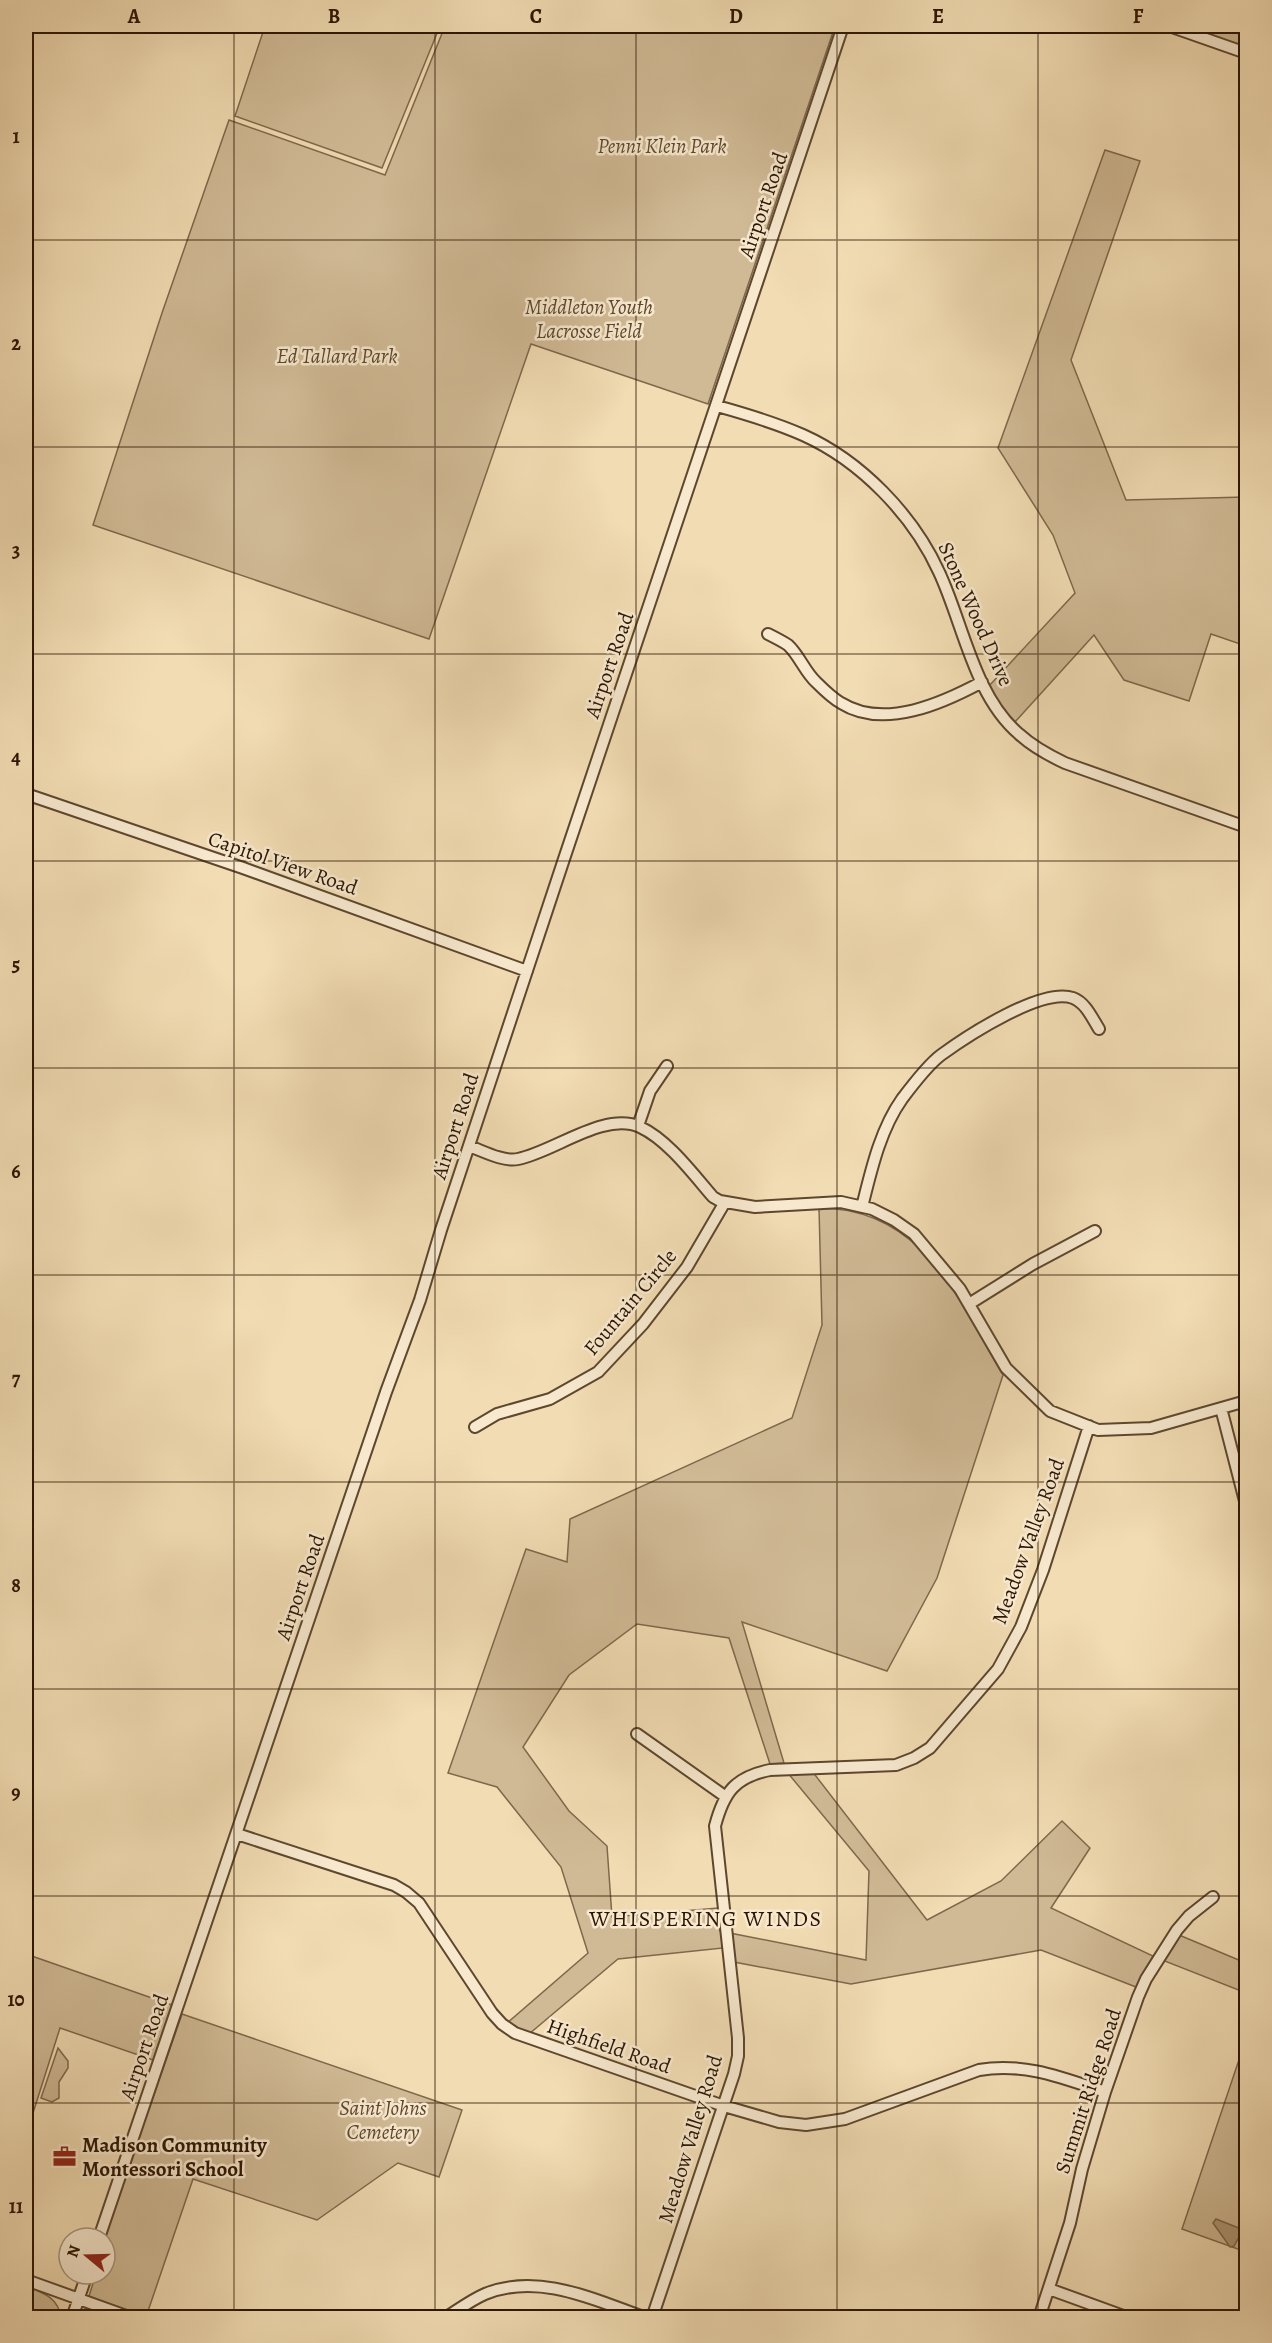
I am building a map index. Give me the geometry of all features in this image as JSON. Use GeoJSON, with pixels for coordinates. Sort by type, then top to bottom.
{"type":"FeatureCollection","features":[{"type":"Feature","properties":{"kind":"street","name":"Airport Road"},"geometry":{"type":"LineString","coordinates":[[103,2226],[386,1392],[420,1300],[527,971],[843,26]]}},
{"type":"Feature","properties":{"kind":"street"},"geometry":{"type":"LineString","coordinates":[[1169,26],[1246,53]]}},
{"type":"Feature","properties":{"kind":"street","name":"Stone Wood Drive"},"geometry":{"type":"LineString","coordinates":[[717,406],[804,435],[835,454],[880,490],[909,524],[939,572],[982,682],[1001,714],[1017,733],[1041,751],[1065,763],[1246,827]]}},
{"type":"Feature","properties":{"kind":"street"},"geometry":{"type":"LineString","coordinates":[[768,634],[789,646],[814,681],[841,703],[866,713],[914,710],[956,696],[982,682]]}},
{"type":"Feature","properties":{"kind":"street","name":"Capitol View Road"},"geometry":{"type":"LineString","coordinates":[[26,794],[241,868],[527,971]]}},
{"type":"Feature","properties":{"kind":"street"},"geometry":{"type":"LineString","coordinates":[[862,1207],[884,1134],[901,1100],[939,1056],[1003,1015],[1057,996],[1074,999],[1083,1004],[1099,1029]]}},
{"type":"Feature","properties":{"kind":"street"},"geometry":{"type":"LineString","coordinates":[[638,1126],[650,1090],[667,1066]]}},
{"type":"Feature","properties":{"kind":"street"},"geometry":{"type":"LineString","coordinates":[[469,1146],[516,1160],[558,1145],[606,1123],[638,1126],[668,1147],[713,1197],[725,1202],[755,1207],[841,1202],[881,1214],[914,1234],[960,1289],[1006,1368],[1050,1411],[1098,1430],[1151,1428],[1246,1401]]}},
{"type":"Feature","properties":{"kind":"street","name":"Fountain Circle"},"geometry":{"type":"LineString","coordinates":[[475,1427],[497,1414],[550,1399],[598,1372],[643,1324],[687,1267],[725,1202]]}},
{"type":"Feature","properties":{"kind":"street"},"geometry":{"type":"LineString","coordinates":[[969,1304],[1033,1264],[1095,1231]]}},
{"type":"Feature","properties":{"kind":"street"},"geometry":{"type":"LineString","coordinates":[[1221,1408],[1246,1505]]}},
{"type":"Feature","properties":{"kind":"street","name":"Meadow Valley Road"},"geometry":{"type":"LineString","coordinates":[[652,2318],[724,2106],[738,2056],[715,1826],[721,1804],[732,1789],[751,1774],[770,1770],[896,1765],[930,1748],[998,1669],[1021,1627],[1043,1570],[1089,1426]]}},
{"type":"Feature","properties":{"kind":"street"},"geometry":{"type":"LineString","coordinates":[[637,1734],[726,1797]]}},
{"type":"Feature","properties":{"kind":"street","name":"Highfield Road"},"geometry":{"type":"LineString","coordinates":[[237,1834],[406,1892],[419,1903],[492,2013],[515,2033],[724,2106],[778,2122],[806,2125],[828,2123],[845,2119],[979,2070],[998,2067],[1037,2070],[1105,2092]]}},
{"type":"Feature","properties":{"kind":"street","name":"Summit Ridge Road"},"geometry":{"type":"LineString","coordinates":[[1039,2318],[1070,2223],[1082,2169],[1105,2092],[1146,1979],[1177,1930],[1213,1897]]}},
{"type":"Feature","properties":{"kind":"street"},"geometry":{"type":"LineString","coordinates":[[26,2280],[132,2318]]}},
{"type":"Feature","properties":{"kind":"street"},"geometry":{"type":"LineString","coordinates":[[445,2318],[483,2295],[502,2288],[525,2285],[567,2291],[646,2318]]}},
{"type":"Feature","properties":{"kind":"street"},"geometry":{"type":"LineString","coordinates":[[72,2318],[83,2286]]}},
{"type":"Feature","properties":{"kind":"street"},"geometry":{"type":"LineString","coordinates":[[1049,2289],[1129,2318]]}},
{"type":"Feature","properties":{"kind":"green space"},"geometry":{"type":"Polygon","coordinates":[[[265,26],[440,26],[382,168],[235,116],[265,26]]]}},
{"type":"Feature","properties":{"kind":"green space","name":"Ed Tallard Park"},"geometry":{"type":"Polygon","coordinates":[[[445,26],[835,26],[708,404],[531,344],[429,639],[93,525],[162,313],[229,120],[385,175],[445,26]]]}},
{"type":"Feature","properties":{"kind":"green space"},"geometry":{"type":"Polygon","coordinates":[[[1176,26],[1246,26],[1246,51],[1176,26]]]}},
{"type":"Feature","properties":{"kind":"green space"},"geometry":{"type":"Polygon","coordinates":[[[1105,150],[1140,161],[1071,360],[1126,500],[1246,497],[1246,646],[1211,634],[1189,701],[1124,680],[1094,635],[1014,723],[988,687],[1075,593],[1053,535],[998,448],[1105,150]]]}},
{"type":"Feature","properties":{"kind":"green space"},"geometry":{"type":"Polygon","coordinates":[[[819,1208],[855,1212],[885,1223],[911,1241],[933,1263],[952,1288],[1003,1375],[937,1578],[887,1671],[742,1622],[784,1763],[770,1764],[729,1638],[637,1624],[569,1675],[523,1747],[569,1811],[607,1846],[612,1917],[718,1908],[720,1931],[866,1960],[869,1871],[787,1772],[812,1771],[927,1920],[1001,1881],[1062,1821],[1090,1848],[1051,1908],[1153,1956],[1136,1987],[1041,1950],[851,1984],[734,1962],[732,1947],[618,1959],[529,2034],[507,2023],[588,1953],[561,1867],[497,1787],[448,1773],[526,1549],[567,1562],[570,1519],[792,1418],[822,1325],[819,1208]]]}},
{"type":"Feature","properties":{"kind":"green space"},"geometry":{"type":"Polygon","coordinates":[[[1179,1935],[1246,1963],[1246,1993],[1162,1960],[1179,1935]]]}},
{"type":"Feature","properties":{"kind":"green space"},"geometry":{"type":"Polygon","coordinates":[[[26,1954],[172,2005],[153,2060],[60,2028],[26,2135],[26,1954]]]}},
{"type":"Feature","properties":{"kind":"green space","name":"Saint Johns Cemetery"},"geometry":{"type":"Polygon","coordinates":[[[182,2014],[462,2110],[439,2177],[398,2163],[317,2220],[193,2179],[146,2317],[82,2318],[92,2286],[117,2286],[117,2226],[108,2226],[182,2014]]]}},
{"type":"Feature","properties":{"kind":"green space"},"geometry":{"type":"Polygon","coordinates":[[[1246,2039],[1246,2252],[1182,2229],[1246,2039]]]}},
{"type":"Feature","properties":{"kind":"green space"},"geometry":{"type":"Polygon","coordinates":[[[58,2048],[68,2061],[68,2068],[59,2082],[59,2098],[52,2102],[41,2098],[58,2048]]]}},
{"type":"Feature","properties":{"kind":"green space"},"geometry":{"type":"Polygon","coordinates":[[[26,2286],[53,2300],[60,2317],[26,2317],[26,2286]]]}},
{"type":"Feature","properties":{"kind":"shaded area"},"geometry":{"type":"Polygon","coordinates":[[[1216,2219],[1239,2228],[1239,2237],[1234,2246],[1230,2247],[1213,2223],[1216,2219]]]}},
{"type":"Feature","properties":{"kind":"place","name":"Madison Community Montessori School"},"geometry":{"type":"Point","coordinates":[64,2157]}},
{"type":"Feature","properties":{"kind":"district","name":"WHISPERING WINDS"},"geometry":{"type":"Point","coordinates":[706,1918]}},
{"type":"Feature","properties":{"kind":"park label","name":"Penni Klein Park"},"geometry":{"type":"Point","coordinates":[662,146]}},
{"type":"Feature","properties":{"kind":"park label","name":"Middleton Youth Lacrosse Field"},"geometry":{"type":"Point","coordinates":[589,319]}}]}
